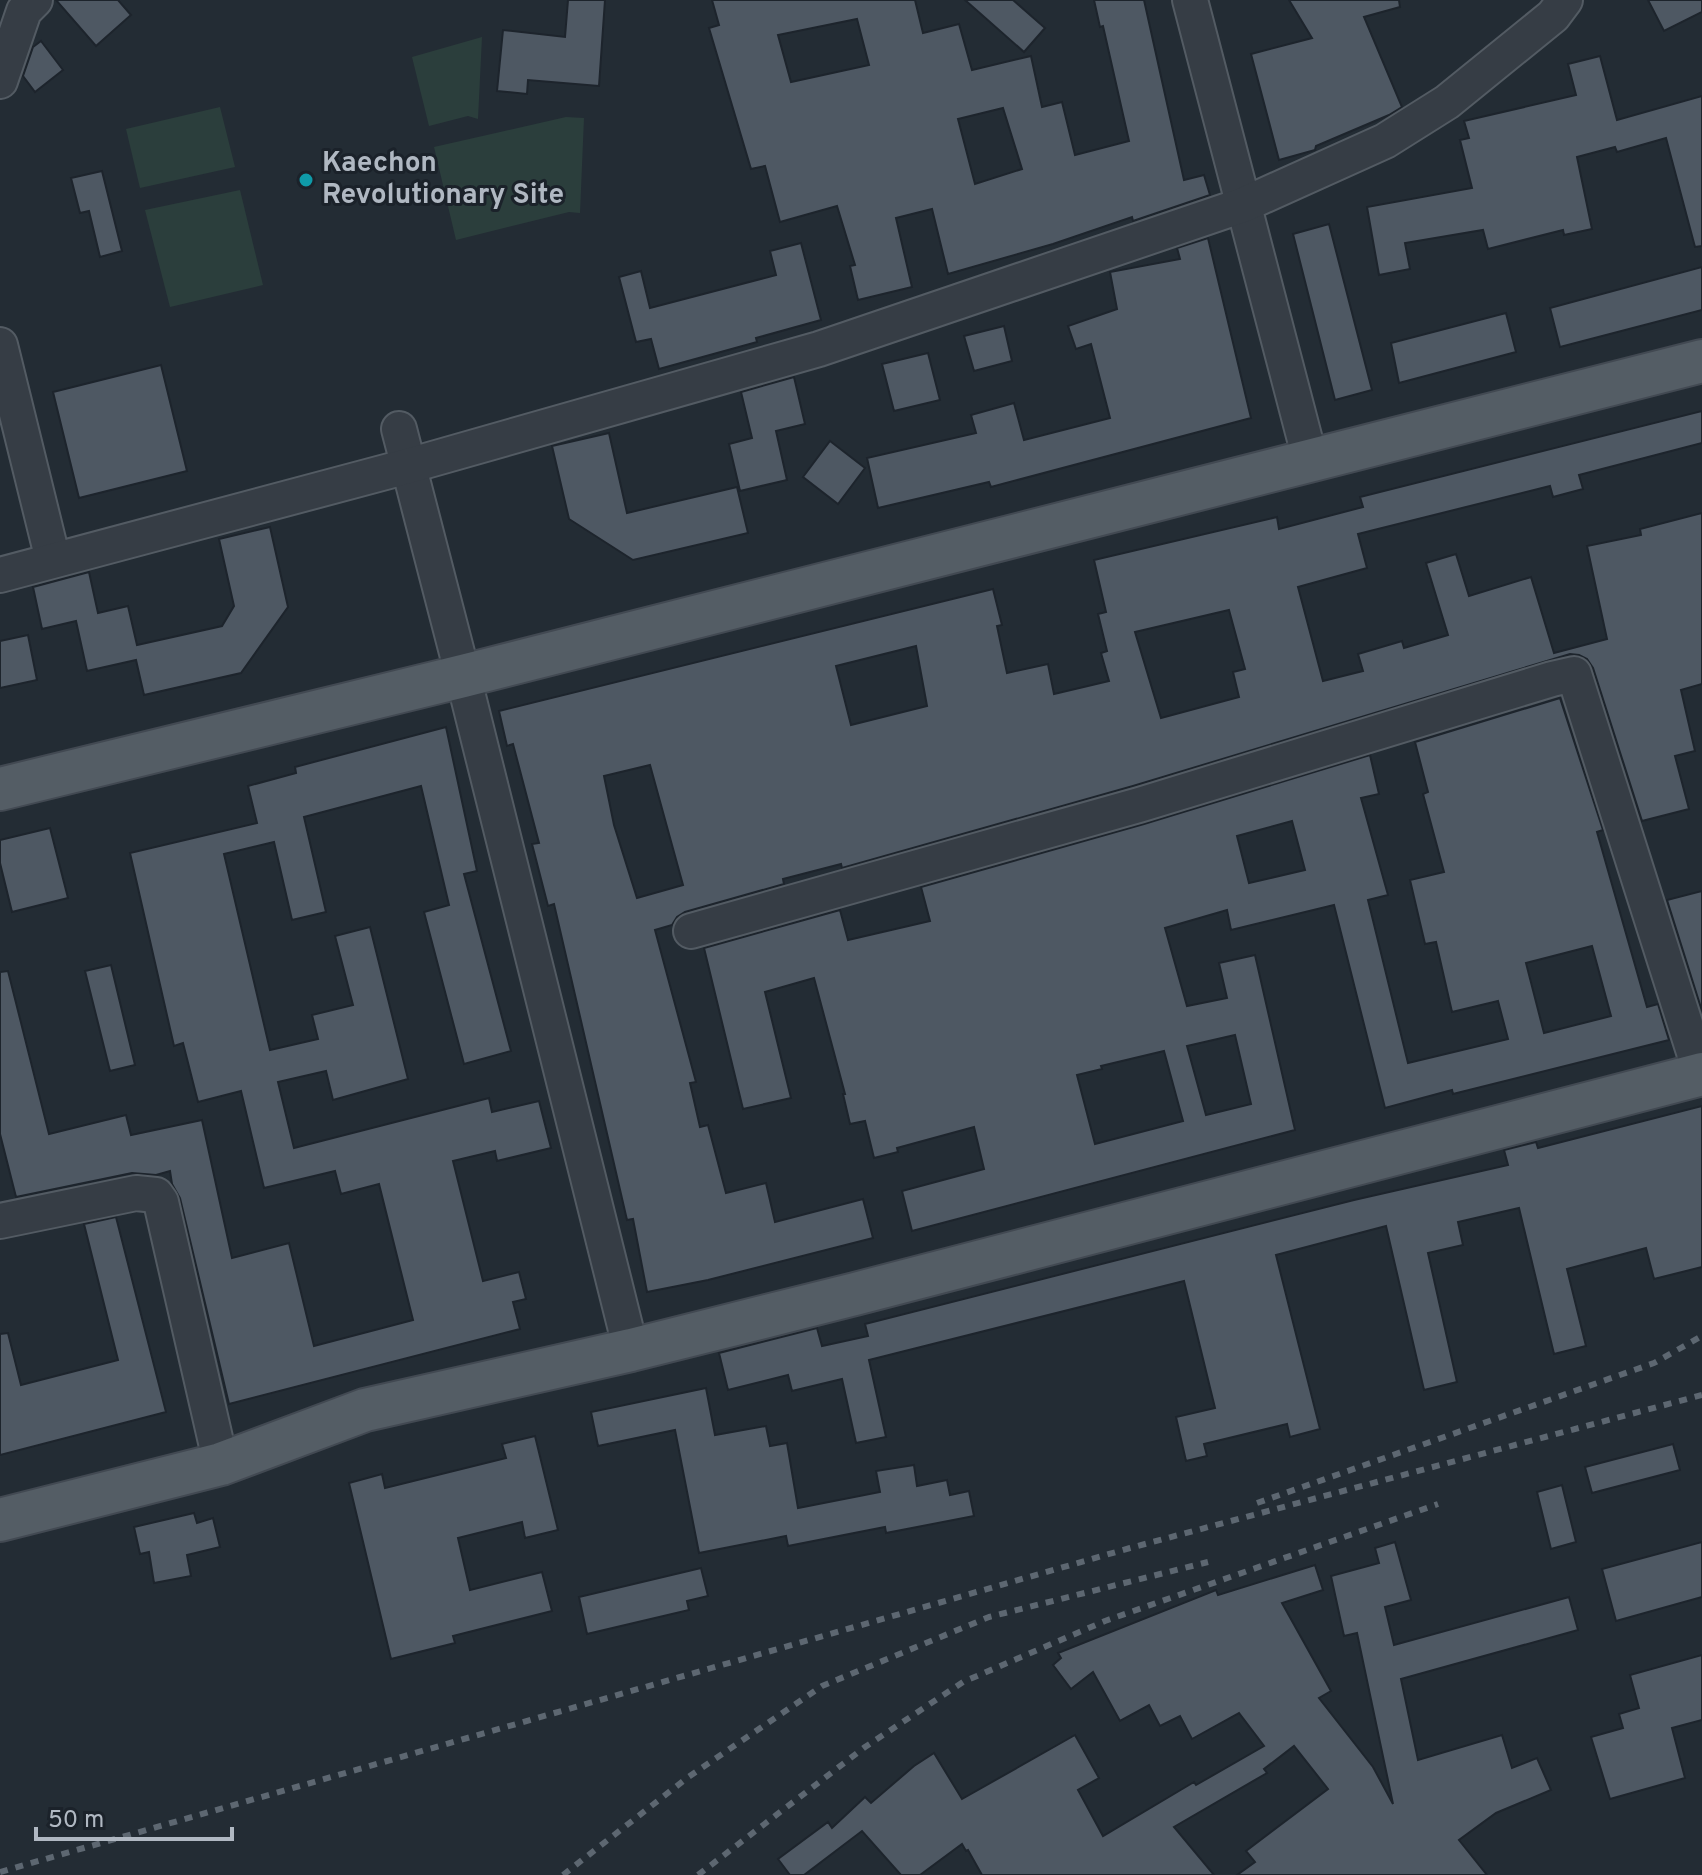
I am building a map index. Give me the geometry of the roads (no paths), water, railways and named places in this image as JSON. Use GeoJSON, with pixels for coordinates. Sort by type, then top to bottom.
{"type":"FeatureCollection","features":[{"type":"Feature","properties":{"kind":"main road"},"geometry":{"type":"LineString","coordinates":[[0,789],[463,676],[1702,361]]}},
{"type":"Feature","properties":{"kind":"main road"},"geometry":{"type":"LineString","coordinates":[[0,1520],[221,1464],[365,1410],[631,1350],[1702,1074]]}},
{"type":"Feature","properties":{"kind":"street"},"geometry":{"type":"LineString","coordinates":[[0,81],[24,11],[35,0]]}},
{"type":"Feature","properties":{"kind":"street"},"geometry":{"type":"LineString","coordinates":[[1190,0],[1310,459]]}},
{"type":"Feature","properties":{"kind":"street"},"geometry":{"type":"LineString","coordinates":[[0,575],[408,466],[819,349],[1243,205],[1385,141],[1447,102],[1541,26],[1565,0]]}},
{"type":"Feature","properties":{"kind":"street"},"geometry":{"type":"LineString","coordinates":[[0,345],[53,560]]}},
{"type":"Feature","properties":{"kind":"street"},"geometry":{"type":"LineString","coordinates":[[399,429],[631,1350]]}},
{"type":"Feature","properties":{"kind":"street"},"geometry":{"type":"LineString","coordinates":[[691,931],[1139,805],[1574,674],[1702,1074]]}},
{"type":"Feature","properties":{"kind":"street"},"geometry":{"type":"LineString","coordinates":[[0,1221],[136,1193],[156,1195],[161,1202],[221,1464]]}},
{"type":"Feature","properties":{"kind":"railway"},"geometry":{"type":"LineString","coordinates":[[1257,1503],[1654,1363],[1702,1336]]}},
{"type":"Feature","properties":{"kind":"railway"},"geometry":{"type":"LineString","coordinates":[[0,1872],[1130,1548],[1702,1395]]}},
{"type":"Feature","properties":{"kind":"railway"},"geometry":{"type":"LineString","coordinates":[[698,1875],[865,1747],[963,1682],[1105,1621],[1438,1504]]}},
{"type":"Feature","properties":{"kind":"railway"},"geometry":{"type":"LineString","coordinates":[[563,1875],[687,1778],[822,1686],[989,1617],[1208,1562]]}},
{"type":"Feature","properties":{"kind":"place","name":"Kaechon Revolutionary Site"},"geometry":{"type":"Point","coordinates":[306,180]}}]}
